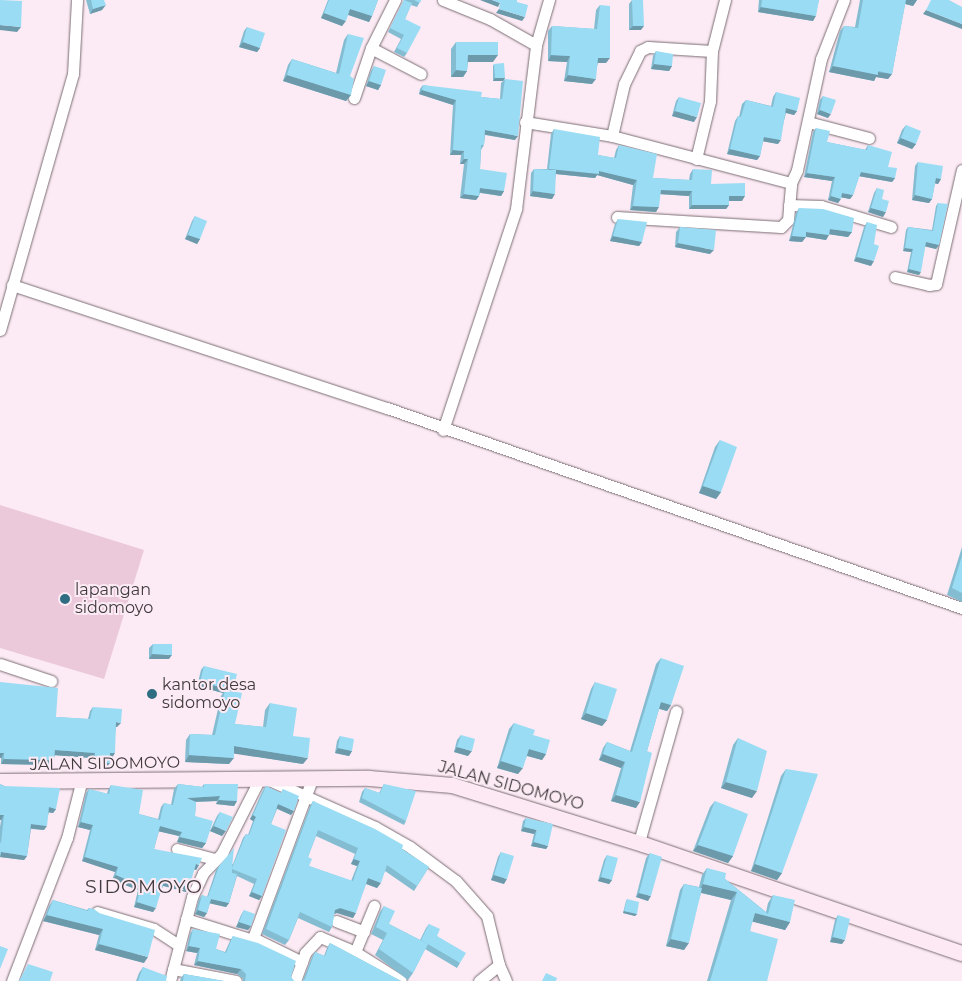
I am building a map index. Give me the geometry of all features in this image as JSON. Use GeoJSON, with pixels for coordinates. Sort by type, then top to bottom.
{"type":"FeatureCollection","features":[{"type":"Feature","properties":{"kind":"main road","name":"JALAN SIDOMOYO"},"geometry":{"type":"LineString","coordinates":[[0,781],[80,783],[404,779],[452,785],[639,842],[962,953]]}},
{"type":"Feature","properties":{"kind":"street"},"geometry":{"type":"LineString","coordinates":[[0,330],[73,74],[77,0]]}},
{"type":"Feature","properties":{"kind":"street"},"geometry":{"type":"LineString","coordinates":[[354,98],[371,48],[395,0]]}},
{"type":"Feature","properties":{"kind":"street"},"geometry":{"type":"LineString","coordinates":[[443,0],[490,19],[536,45]]}},
{"type":"Feature","properties":{"kind":"street"},"geometry":{"type":"LineString","coordinates":[[443,430],[516,209],[525,122],[536,45],[549,0]]}},
{"type":"Feature","properties":{"kind":"street"},"geometry":{"type":"LineString","coordinates":[[696,159],[711,93],[712,51],[725,0]]}},
{"type":"Feature","properties":{"kind":"street"},"geometry":{"type":"LineString","coordinates":[[617,217],[781,227],[788,220],[791,183],[808,122],[821,59],[844,0]]}},
{"type":"Feature","properties":{"kind":"street"},"geometry":{"type":"LineString","coordinates":[[371,48],[421,74]]}},
{"type":"Feature","properties":{"kind":"street"},"geometry":{"type":"LineString","coordinates":[[612,136],[624,84],[632,63],[644,48],[712,51]]}},
{"type":"Feature","properties":{"kind":"street"},"geometry":{"type":"LineString","coordinates":[[525,122],[612,136],[791,183]]}},
{"type":"Feature","properties":{"kind":"street"},"geometry":{"type":"LineString","coordinates":[[808,122],[869,138]]}},
{"type":"Feature","properties":{"kind":"street"},"geometry":{"type":"LineString","coordinates":[[896,277],[929,285],[936,284],[962,170]]}},
{"type":"Feature","properties":{"kind":"street"},"geometry":{"type":"LineString","coordinates":[[789,205],[821,206],[892,227]]}},
{"type":"Feature","properties":{"kind":"street"},"geometry":{"type":"LineString","coordinates":[[12,285],[387,408],[443,430],[962,608]]}},
{"type":"Feature","properties":{"kind":"street"},"geometry":{"type":"LineString","coordinates":[[0,664],[51,682]]}},
{"type":"Feature","properties":{"kind":"street"},"geometry":{"type":"LineString","coordinates":[[639,842],[676,711]]}},
{"type":"Feature","properties":{"kind":"street"},"geometry":{"type":"LineString","coordinates":[[170,981],[186,919],[203,873],[222,853],[264,780],[375,827],[410,847],[456,880],[487,916],[498,965],[506,981]]}},
{"type":"Feature","properties":{"kind":"street"},"geometry":{"type":"LineString","coordinates":[[253,940],[312,780]]}},
{"type":"Feature","properties":{"kind":"street"},"geometry":{"type":"LineString","coordinates":[[12,981],[67,838],[80,783]]}},
{"type":"Feature","properties":{"kind":"street"},"geometry":{"type":"LineString","coordinates":[[177,849],[215,859]]}},
{"type":"Feature","properties":{"kind":"street"},"geometry":{"type":"LineString","coordinates":[[356,952],[374,906]]}},
{"type":"Feature","properties":{"kind":"street"},"geometry":{"type":"LineString","coordinates":[[97,912],[154,929],[179,945]]}},
{"type":"Feature","properties":{"kind":"street"},"geometry":{"type":"LineString","coordinates":[[186,919],[253,940],[302,962]]}},
{"type":"Feature","properties":{"kind":"street"},"geometry":{"type":"LineString","coordinates":[[336,921],[364,932]]}},
{"type":"Feature","properties":{"kind":"street"},"geometry":{"type":"LineString","coordinates":[[295,981],[312,943],[320,937],[356,952],[401,981]]}},
{"type":"Feature","properties":{"kind":"street"},"geometry":{"type":"LineString","coordinates":[[479,981],[498,965]]}},
{"type":"Feature","properties":{"kind":"street"},"geometry":{"type":"LineString","coordinates":[[173,969],[236,981]]}},
{"type":"Feature","properties":{"kind":"shaded area","name":"lapangan sidomoyo"},"geometry":{"type":"Polygon","coordinates":[[[0,505],[144,550],[104,679],[0,648],[0,505]]]}},
{"type":"Feature","properties":{"kind":"building"},"geometry":{"type":"Polygon","coordinates":[[[0,0],[22,1],[21,27],[0,25],[0,0]]]}},
{"type":"Feature","properties":{"kind":"building"},"geometry":{"type":"Polygon","coordinates":[[[91,0],[104,0],[106,5],[93,9],[91,0]]]}},
{"type":"Feature","properties":{"kind":"building"},"geometry":{"type":"Polygon","coordinates":[[[329,0],[378,0],[372,16],[350,9],[346,21],[324,13],[329,0]]]}},
{"type":"Feature","properties":{"kind":"building"},"geometry":{"type":"Polygon","coordinates":[[[404,0],[412,3],[405,19],[421,27],[407,53],[397,48],[404,35],[390,28],[404,0]]]}},
{"type":"Feature","properties":{"kind":"building"},"geometry":{"type":"Polygon","coordinates":[[[492,0],[517,0],[517,2],[528,5],[525,17],[499,9],[500,3],[492,0]]]}},
{"type":"Feature","properties":{"kind":"building"},"geometry":{"type":"Polygon","coordinates":[[[632,0],[643,0],[644,26],[633,26],[632,0]]]}},
{"type":"Feature","properties":{"kind":"building"},"geometry":{"type":"Polygon","coordinates":[[[762,0],[819,0],[816,16],[761,7],[762,0]]]}},
{"type":"Feature","properties":{"kind":"building"},"geometry":{"type":"Polygon","coordinates":[[[863,0],[906,0],[892,74],[878,71],[878,75],[833,66],[844,26],[858,28],[863,0]]]}},
{"type":"Feature","properties":{"kind":"building"},"geometry":{"type":"Polygon","coordinates":[[[931,0],[949,0],[962,7],[962,24],[926,10],[931,0]]]}},
{"type":"Feature","properties":{"kind":"building"},"geometry":{"type":"Polygon","coordinates":[[[600,5],[610,6],[610,58],[598,58],[596,79],[568,75],[570,56],[551,55],[552,26],[597,29],[600,5]]]}},
{"type":"Feature","properties":{"kind":"building"},"geometry":{"type":"Polygon","coordinates":[[[247,27],[265,33],[260,48],[243,42],[247,27]]]}},
{"type":"Feature","properties":{"kind":"building"},"geometry":{"type":"Polygon","coordinates":[[[348,34],[364,38],[350,76],[354,79],[351,95],[287,75],[292,59],[339,74],[348,34]]]}},
{"type":"Feature","properties":{"kind":"building"},"geometry":{"type":"Polygon","coordinates":[[[456,42],[498,42],[498,55],[468,55],[467,71],[456,70],[456,42]]]}},
{"type":"Feature","properties":{"kind":"building"},"geometry":{"type":"Polygon","coordinates":[[[656,51],[673,54],[672,66],[654,64],[656,51]]]}},
{"type":"Feature","properties":{"kind":"building"},"geometry":{"type":"Polygon","coordinates":[[[504,63],[505,78],[495,78],[494,64],[504,63]]]}},
{"type":"Feature","properties":{"kind":"building"},"geometry":{"type":"Polygon","coordinates":[[[374,66],[386,70],[381,85],[369,81],[374,66]]]}},
{"type":"Feature","properties":{"kind":"building"},"geometry":{"type":"Polygon","coordinates":[[[505,79],[523,81],[518,136],[485,130],[484,145],[481,145],[480,169],[507,173],[504,191],[480,188],[479,196],[464,194],[468,159],[464,159],[464,151],[453,150],[456,100],[422,90],[423,85],[482,92],[481,97],[502,99],[505,79]]]}},
{"type":"Feature","properties":{"kind":"building"},"geometry":{"type":"Polygon","coordinates":[[[776,92],[800,98],[797,111],[786,108],[781,140],[764,137],[760,156],[730,149],[738,116],[741,117],[746,100],[773,107],[776,92]]]}},
{"type":"Feature","properties":{"kind":"building"},"geometry":{"type":"Polygon","coordinates":[[[823,96],[836,100],[831,114],[820,110],[823,96]]]}},
{"type":"Feature","properties":{"kind":"building"},"geometry":{"type":"Polygon","coordinates":[[[679,97],[701,103],[697,117],[675,111],[679,97]]]}},
{"type":"Feature","properties":{"kind":"building"},"geometry":{"type":"Polygon","coordinates":[[[906,125],[921,131],[916,144],[901,138],[906,125]]]}},
{"type":"Feature","properties":{"kind":"building"},"geometry":{"type":"Polygon","coordinates":[[[816,128],[830,131],[827,142],[867,150],[868,145],[892,152],[888,167],[897,168],[895,178],[861,172],[853,195],[842,193],[841,199],[831,196],[835,177],[807,173],[816,128]]]}},
{"type":"Feature","properties":{"kind":"building"},"geometry":{"type":"Polygon","coordinates":[[[554,129],[600,137],[598,155],[616,158],[619,145],[657,154],[653,178],[692,180],[693,169],[712,170],[711,184],[745,183],[745,196],[729,196],[729,205],[692,205],[692,191],[661,190],[659,207],[633,206],[637,180],[599,171],[599,174],[549,169],[554,129]]]}},
{"type":"Feature","properties":{"kind":"building"},"geometry":{"type":"Polygon","coordinates":[[[918,162],[943,166],[941,179],[936,178],[932,199],[915,195],[918,162]]]}},
{"type":"Feature","properties":{"kind":"building"},"geometry":{"type":"Polygon","coordinates":[[[534,169],[556,170],[555,194],[533,191],[534,169]]]}},
{"type":"Feature","properties":{"kind":"building"},"geometry":{"type":"Polygon","coordinates":[[[877,188],[884,190],[882,199],[889,201],[886,212],[871,208],[877,188]]]}},
{"type":"Feature","properties":{"kind":"building"},"geometry":{"type":"Polygon","coordinates":[[[938,203],[948,204],[939,245],[926,242],[921,272],[909,269],[913,249],[905,248],[908,227],[933,231],[938,203]]]}},
{"type":"Feature","properties":{"kind":"building"},"geometry":{"type":"Polygon","coordinates":[[[799,208],[823,209],[854,218],[852,232],[830,229],[829,235],[806,232],[806,237],[792,236],[799,208]]]}},
{"type":"Feature","properties":{"kind":"building"},"geometry":{"type":"Polygon","coordinates":[[[195,216],[207,221],[200,239],[188,235],[195,216]]]}},
{"type":"Feature","properties":{"kind":"building"},"geometry":{"type":"Polygon","coordinates":[[[618,219],[647,222],[642,242],[613,236],[618,219]]]}},
{"type":"Feature","properties":{"kind":"building"},"geometry":{"type":"Polygon","coordinates":[[[867,222],[877,225],[874,244],[879,246],[874,261],[857,257],[867,222]]]}},
{"type":"Feature","properties":{"kind":"building"},"geometry":{"type":"Polygon","coordinates":[[[680,227],[716,230],[714,250],[678,243],[680,227]]]}},
{"type":"Feature","properties":{"kind":"building"},"geometry":{"type":"Polygon","coordinates":[[[720,440],[737,447],[721,492],[703,486],[720,440]]]}},
{"type":"Feature","properties":{"kind":"building"},"geometry":{"type":"Polygon","coordinates":[[[962,556],[962,593],[952,588],[962,556]]]}},
{"type":"Feature","properties":{"kind":"building"},"geometry":{"type":"Polygon","coordinates":[[[153,644],[172,644],[172,655],[152,654],[153,644]]]}},
{"type":"Feature","properties":{"kind":"building"},"geometry":{"type":"Polygon","coordinates":[[[661,658],[684,666],[671,705],[661,702],[647,751],[652,753],[640,802],[616,795],[625,762],[603,754],[607,742],[632,752],[661,658]]]}},
{"type":"Feature","properties":{"kind":"building"},"geometry":{"type":"Polygon","coordinates":[[[204,666],[237,674],[233,690],[200,682],[204,666]]]}},
{"type":"Feature","properties":{"kind":"building"},"geometry":{"type":"Polygon","coordinates":[[[0,682],[58,688],[56,717],[90,719],[93,707],[122,709],[121,723],[116,722],[115,753],[110,753],[110,763],[95,762],[95,753],[55,750],[54,760],[4,759],[4,753],[0,753],[0,682]]]}},
{"type":"Feature","properties":{"kind":"building"},"geometry":{"type":"Polygon","coordinates":[[[595,682],[617,689],[607,720],[586,713],[595,682]]]}},
{"type":"Feature","properties":{"kind":"building"},"geometry":{"type":"Polygon","coordinates":[[[225,690],[242,693],[235,724],[266,727],[270,703],[297,708],[293,736],[310,738],[308,758],[234,746],[234,758],[189,755],[190,734],[215,735],[225,690]]]}},
{"type":"Feature","properties":{"kind":"building"},"geometry":{"type":"Polygon","coordinates":[[[514,723],[535,730],[533,735],[550,740],[546,754],[529,749],[523,768],[501,761],[514,723]]]}},
{"type":"Feature","properties":{"kind":"building"},"geometry":{"type":"Polygon","coordinates":[[[461,735],[475,739],[472,751],[457,747],[461,735]]]}},
{"type":"Feature","properties":{"kind":"building"},"geometry":{"type":"Polygon","coordinates":[[[340,736],[354,739],[352,751],[338,748],[340,736]]]}},
{"type":"Feature","properties":{"kind":"building"},"geometry":{"type":"Polygon","coordinates":[[[738,738],[767,751],[757,791],[726,782],[738,738]]]}},
{"type":"Feature","properties":{"kind":"building"},"geometry":{"type":"Polygon","coordinates":[[[786,769],[818,774],[782,873],[755,864],[786,769]]]}},
{"type":"Feature","properties":{"kind":"building"},"geometry":{"type":"Polygon","coordinates":[[[0,784],[3,786],[60,788],[56,809],[49,807],[47,826],[31,824],[27,856],[1,852],[0,857],[4,815],[0,815],[0,784]]]}},
{"type":"Feature","properties":{"kind":"building"},"geometry":{"type":"Polygon","coordinates":[[[178,784],[204,787],[204,784],[238,784],[237,801],[219,800],[220,796],[187,798],[196,802],[195,816],[213,821],[206,843],[180,837],[182,832],[160,826],[154,849],[202,858],[199,865],[196,864],[189,887],[164,881],[156,908],[137,902],[141,886],[116,875],[118,867],[85,857],[93,825],[81,822],[89,789],[109,794],[111,785],[143,790],[139,814],[160,820],[164,803],[173,805],[178,784]]]}},
{"type":"Feature","properties":{"kind":"building"},"geometry":{"type":"Polygon","coordinates":[[[384,784],[416,791],[406,821],[362,798],[365,788],[380,793],[384,784]]]}},
{"type":"Feature","properties":{"kind":"building"},"geometry":{"type":"Polygon","coordinates":[[[266,786],[281,793],[283,789],[299,796],[294,811],[278,804],[271,824],[286,830],[262,896],[252,892],[257,879],[232,869],[232,873],[237,874],[229,903],[211,899],[207,913],[198,910],[202,895],[208,897],[219,866],[234,848],[232,868],[246,834],[249,835],[256,817],[253,815],[266,786]]]}},
{"type":"Feature","properties":{"kind":"building"},"geometry":{"type":"Polygon","coordinates":[[[313,801],[375,829],[403,845],[402,849],[429,867],[417,886],[387,865],[381,883],[368,878],[356,913],[340,908],[335,910],[332,927],[300,912],[289,940],[266,929],[313,801]],[[318,830],[308,857],[312,859],[309,866],[353,881],[360,861],[354,859],[358,848],[318,830]]]}},
{"type":"Feature","properties":{"kind":"building"},"geometry":{"type":"Polygon","coordinates":[[[715,801],[748,814],[733,856],[698,845],[715,801]]]}},
{"type":"Feature","properties":{"kind":"building"},"geometry":{"type":"Polygon","coordinates":[[[220,812],[233,817],[226,831],[214,826],[220,812]]]}},
{"type":"Feature","properties":{"kind":"building"},"geometry":{"type":"Polygon","coordinates":[[[526,818],[553,824],[548,846],[534,842],[537,830],[524,827],[526,818]]]}},
{"type":"Feature","properties":{"kind":"building"},"geometry":{"type":"Polygon","coordinates":[[[501,852],[514,856],[507,879],[494,875],[501,852]]]}},
{"type":"Feature","properties":{"kind":"building"},"geometry":{"type":"Polygon","coordinates":[[[650,853],[662,857],[651,896],[639,893],[650,853]]]}},
{"type":"Feature","properties":{"kind":"building"},"geometry":{"type":"Polygon","coordinates":[[[607,855],[618,858],[612,880],[601,877],[607,855]]]}},
{"type":"Feature","properties":{"kind":"building"},"geometry":{"type":"Polygon","coordinates":[[[707,868],[726,873],[725,879],[768,914],[773,895],[795,900],[790,922],[755,913],[750,931],[778,939],[767,981],[710,981],[737,892],[703,884],[707,868]]]}},
{"type":"Feature","properties":{"kind":"building"},"geometry":{"type":"Polygon","coordinates":[[[684,884],[702,888],[689,943],[671,939],[684,884]]]}},
{"type":"Feature","properties":{"kind":"building"},"geometry":{"type":"Polygon","coordinates":[[[627,899],[639,902],[637,914],[624,911],[627,899]]]}},
{"type":"Feature","properties":{"kind":"building"},"geometry":{"type":"Polygon","coordinates":[[[53,900],[88,911],[89,908],[94,909],[99,913],[155,930],[148,957],[99,944],[103,929],[47,915],[53,900]]]}},
{"type":"Feature","properties":{"kind":"building"},"geometry":{"type":"Polygon","coordinates":[[[384,906],[395,911],[389,924],[428,944],[413,973],[379,949],[387,933],[376,927],[384,906]]]}},
{"type":"Feature","properties":{"kind":"building"},"geometry":{"type":"Polygon","coordinates":[[[244,910],[255,914],[251,926],[239,922],[244,910]]]}},
{"type":"Feature","properties":{"kind":"building"},"geometry":{"type":"Polygon","coordinates":[[[838,915],[850,919],[845,940],[833,937],[838,915]]]}},
{"type":"Feature","properties":{"kind":"building"},"geometry":{"type":"Polygon","coordinates":[[[429,924],[440,929],[437,936],[466,953],[460,963],[421,940],[429,924]]]}},
{"type":"Feature","properties":{"kind":"building"},"geometry":{"type":"Polygon","coordinates":[[[193,929],[220,934],[216,949],[226,953],[233,936],[258,943],[296,961],[291,977],[294,981],[245,981],[246,974],[241,969],[198,961],[200,948],[189,946],[193,929]]]}},
{"type":"Feature","properties":{"kind":"building"},"geometry":{"type":"Polygon","coordinates":[[[330,943],[401,981],[302,981],[305,979],[315,952],[325,956],[330,943]]]}},
{"type":"Feature","properties":{"kind":"building"},"geometry":{"type":"Polygon","coordinates":[[[0,946],[8,949],[0,969],[0,946]]]}},
{"type":"Feature","properties":{"kind":"building"},"geometry":{"type":"Polygon","coordinates":[[[28,964],[53,972],[50,981],[19,981],[28,964]]]}},
{"type":"Feature","properties":{"kind":"building"},"geometry":{"type":"Polygon","coordinates":[[[143,967],[167,976],[166,981],[138,981],[143,967]]]}},
{"type":"Feature","properties":{"kind":"building"},"geometry":{"type":"Polygon","coordinates":[[[546,973],[557,978],[556,981],[542,981],[546,973]]]}},
{"type":"Feature","properties":{"kind":"building"},"geometry":{"type":"Polygon","coordinates":[[[184,974],[224,981],[183,981],[184,974]]]}},
{"type":"Feature","properties":{"kind":"place","name":"lapangan sidomoyo"},"geometry":{"type":"Point","coordinates":[65,599]}},
{"type":"Feature","properties":{"kind":"place","name":"kantor desa sidomoyo"},"geometry":{"type":"Point","coordinates":[152,694]}},
{"type":"Feature","properties":{"kind":"district","name":"SIDOMOYO"},"geometry":{"type":"Point","coordinates":[144,887]}}]}
